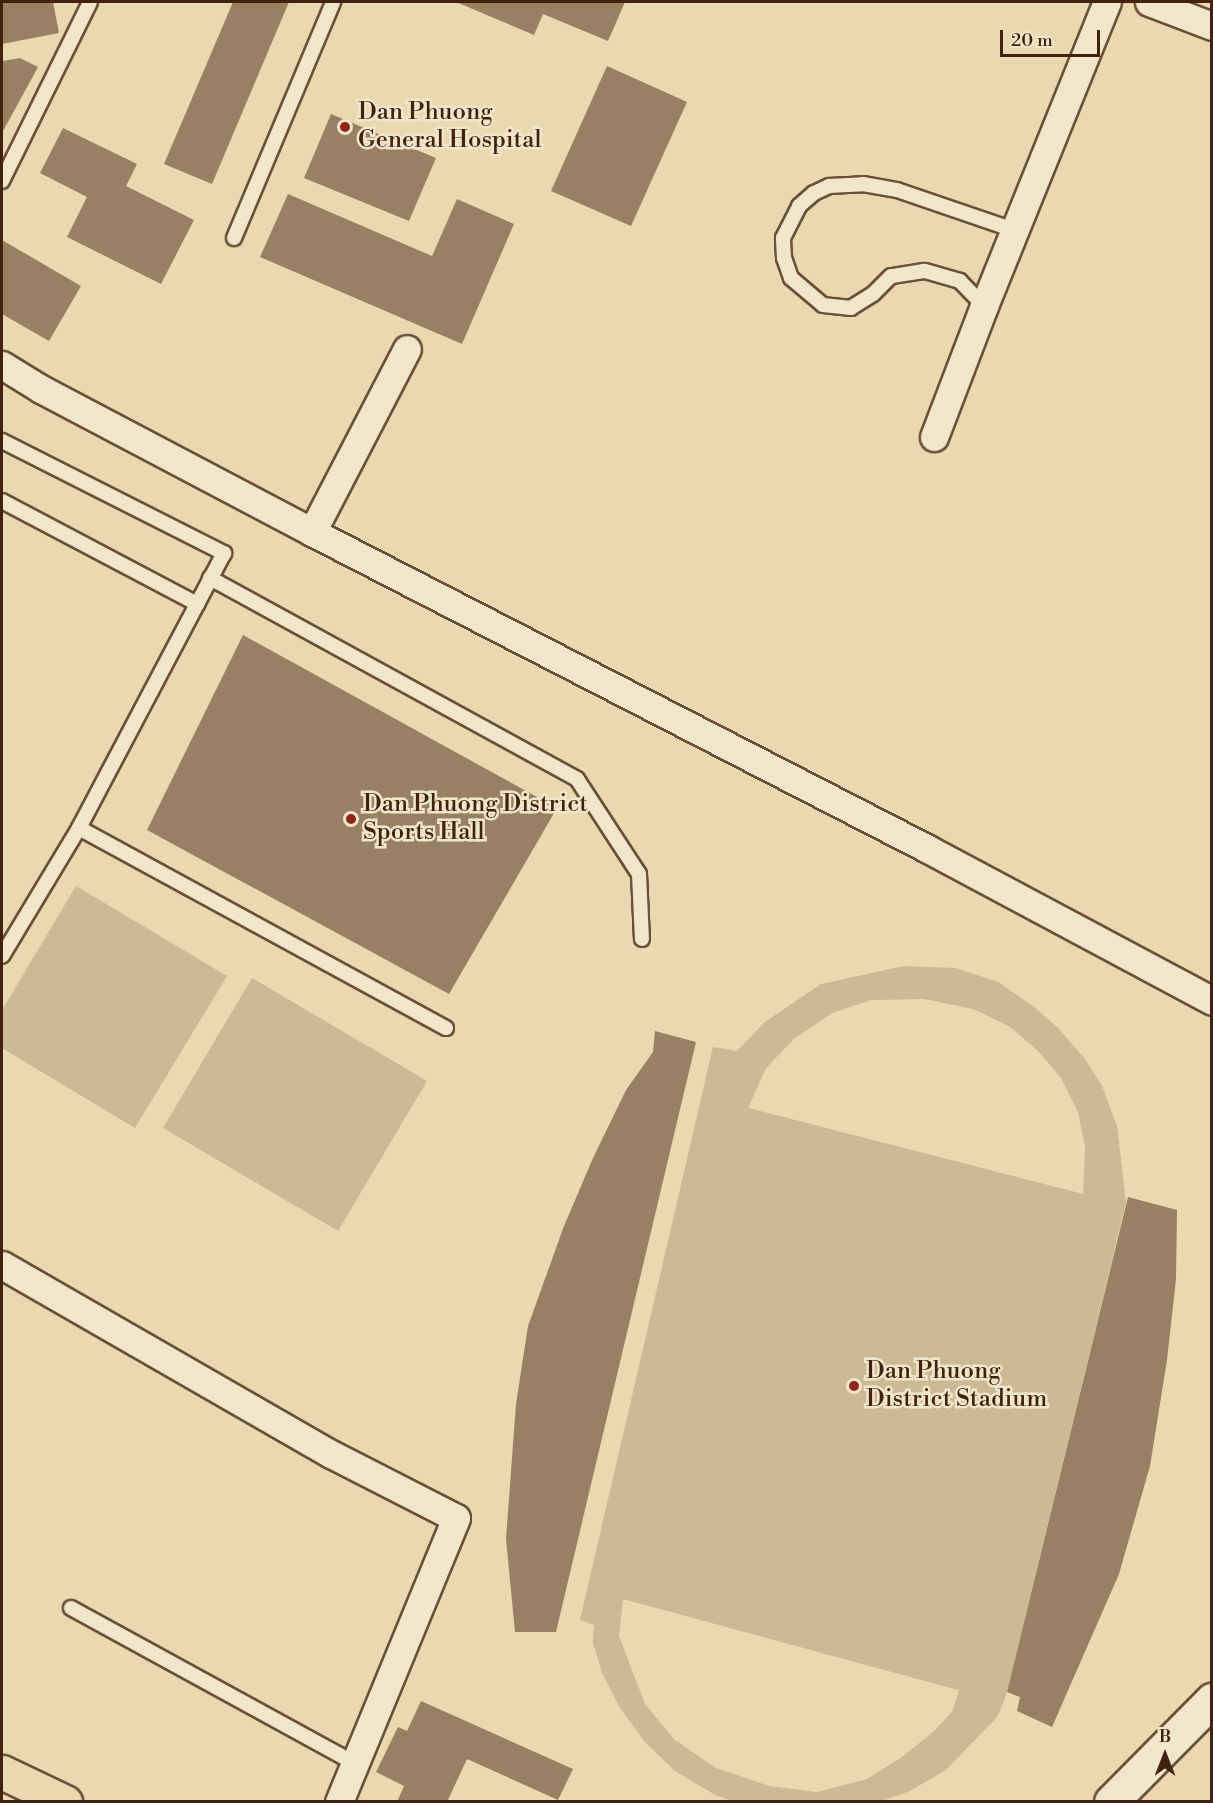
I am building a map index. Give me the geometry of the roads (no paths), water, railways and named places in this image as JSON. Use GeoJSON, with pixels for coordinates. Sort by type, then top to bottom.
{"type":"FeatureCollection","features":[{"type":"Feature","properties":{"kind":"highway"},"geometry":{"type":"LineString","coordinates":[[2,1772],[65,1802]]}},
{"type":"Feature","properties":{"kind":"street"},"geometry":{"type":"LineString","coordinates":[[934,437],[1014,230],[1107,2]]}},
{"type":"Feature","properties":{"kind":"street"},"geometry":{"type":"LineString","coordinates":[[1149,2],[1212,26]]}},
{"type":"Feature","properties":{"kind":"street"},"geometry":{"type":"LineString","coordinates":[[312,532],[407,349]]}},
{"type":"Feature","properties":{"kind":"street"},"geometry":{"type":"LineString","coordinates":[[2,365],[41,389],[312,532],[926,848],[1212,1001]]}},
{"type":"Feature","properties":{"kind":"street"},"geometry":{"type":"LineString","coordinates":[[2,1265],[331,1454],[456,1518],[339,1802]]}},
{"type":"Feature","properties":{"kind":"street"},"geometry":{"type":"LineString","coordinates":[[1111,1802],[1211,1702]]}},
{"type":"Feature","properties":{"kind":"lane"},"geometry":{"type":"LineString","coordinates":[[2,181],[90,2]]}},
{"type":"Feature","properties":{"kind":"lane"},"geometry":{"type":"LineString","coordinates":[[234,238],[333,2]]}},
{"type":"Feature","properties":{"kind":"lane"},"geometry":{"type":"LineString","coordinates":[[984,306],[960,281],[924,271],[891,276],[873,294],[851,308],[823,305],[791,278],[784,258],[783,238],[799,206],[814,193],[829,186],[862,184],[897,190],[1014,230]]}},
{"type":"Feature","properties":{"kind":"lane"},"geometry":{"type":"LineString","coordinates":[[2,441],[224,553],[79,828],[2,956]]}},
{"type":"Feature","properties":{"kind":"lane"},"geometry":{"type":"LineString","coordinates":[[2,501],[196,604]]}},
{"type":"Feature","properties":{"kind":"lane"},"geometry":{"type":"LineString","coordinates":[[210,578],[577,779],[639,874],[642,939]]}},
{"type":"Feature","properties":{"kind":"lane"},"geometry":{"type":"LineString","coordinates":[[79,828],[446,1028]]}},
{"type":"Feature","properties":{"kind":"lane"},"geometry":{"type":"LineString","coordinates":[[71,1608],[356,1764]]}},
{"type":"Feature","properties":{"kind":"place","name":"Dan Phuong General Hospital"},"geometry":{"type":"Point","coordinates":[345,127]}},
{"type":"Feature","properties":{"kind":"place","name":"Dan Phuong District Sports Hall"},"geometry":{"type":"Point","coordinates":[351,819]}},
{"type":"Feature","properties":{"kind":"place","name":"Dan Phuong District Stadium"},"geometry":{"type":"Point","coordinates":[854,1386]}}]}
